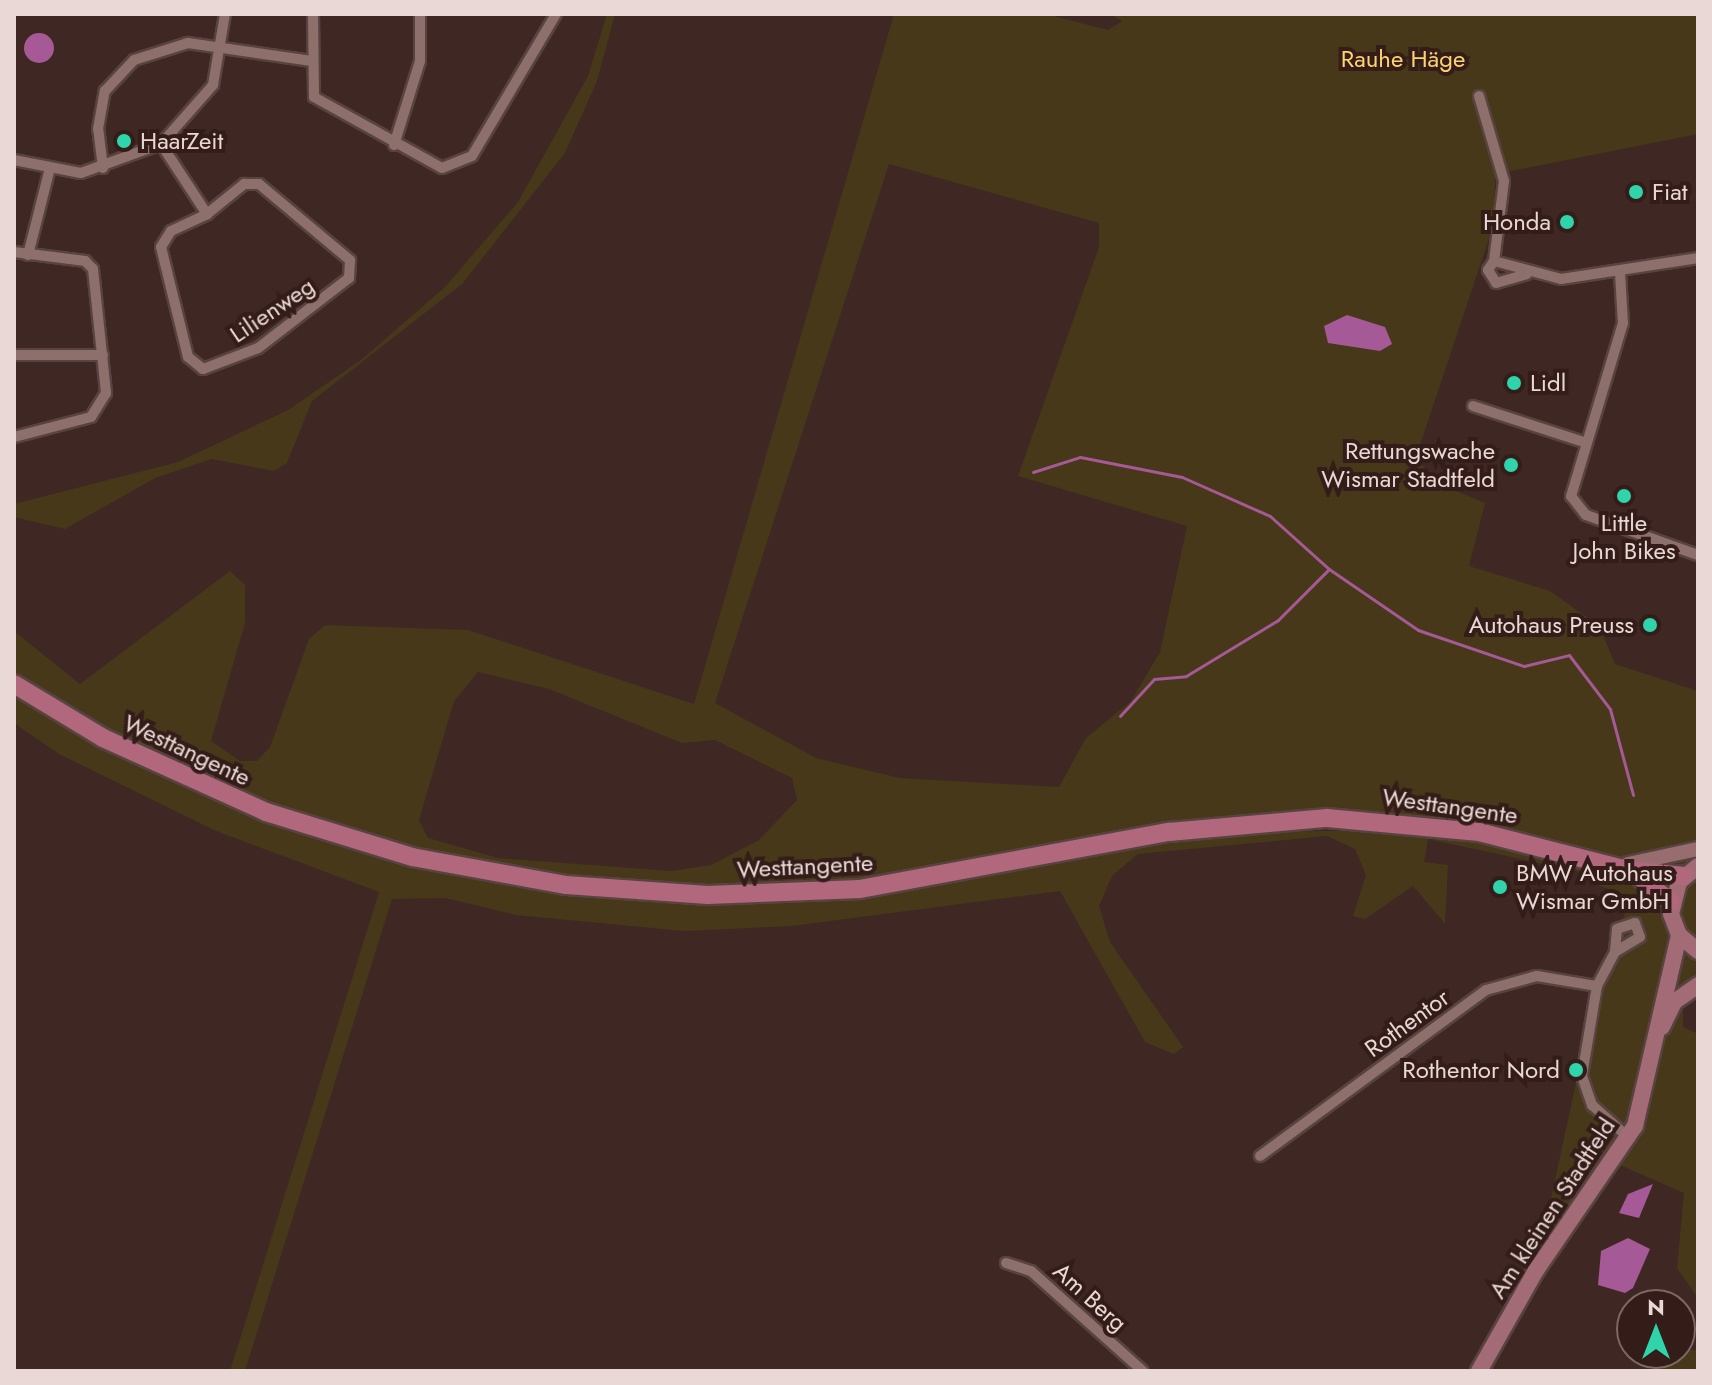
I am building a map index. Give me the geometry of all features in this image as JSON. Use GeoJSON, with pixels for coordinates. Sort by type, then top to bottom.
{"type":"FeatureCollection","features":[{"type":"Feature","properties":{"kind":"highway","name":"Westtangente"},"geometry":{"type":"LineString","coordinates":[[14,684],[103,738],[266,812],[412,857],[566,885],[708,895],[860,889],[1169,832],[1327,818],[1479,832],[1619,868],[1691,871]]}},
{"type":"Feature","properties":{"kind":"highway","name":"Westtangente"},"geometry":{"type":"LineString","coordinates":[[1619,868],[1671,902]]}},
{"type":"Feature","properties":{"kind":"main road"},"geometry":{"type":"LineString","coordinates":[[1619,868],[1698,849]]}},
{"type":"Feature","properties":{"kind":"main road"},"geometry":{"type":"LineString","coordinates":[[1652,1067],[1679,935],[1671,902],[1691,871]]}},
{"type":"Feature","properties":{"kind":"main road"},"geometry":{"type":"LineString","coordinates":[[1679,935],[1698,951]]}},
{"type":"Feature","properties":{"kind":"main road"},"geometry":{"type":"LineString","coordinates":[[1666,988],[1698,958]]}},
{"type":"Feature","properties":{"kind":"main road"},"geometry":{"type":"LineString","coordinates":[[1652,1067],[1668,1010],[1698,985]]}},
{"type":"Feature","properties":{"kind":"main road","name":"Am kleinen Stadtfeld"},"geometry":{"type":"LineString","coordinates":[[1479,1371],[1543,1260],[1629,1138],[1652,1067]]}},
{"type":"Feature","properties":{"kind":"street"},"geometry":{"type":"LineString","coordinates":[[14,160],[49,172],[103,168],[161,144],[199,110],[225,48],[225,14]]}},
{"type":"Feature","properties":{"kind":"street"},"geometry":{"type":"LineString","coordinates":[[313,14],[314,97],[394,145],[442,168],[472,156],[556,14]]}},
{"type":"Feature","properties":{"kind":"street"},"geometry":{"type":"LineString","coordinates":[[394,145],[420,61],[420,14]]}},
{"type":"Feature","properties":{"kind":"street"},"geometry":{"type":"LineString","coordinates":[[103,168],[100,111],[118,75],[162,47],[225,48],[312,61]]}},
{"type":"Feature","properties":{"kind":"street"},"geometry":{"type":"LineString","coordinates":[[1479,96],[1504,181],[1494,261],[1488,270],[1496,283],[1529,274]]}},
{"type":"Feature","properties":{"kind":"street"},"geometry":{"type":"LineString","coordinates":[[161,144],[207,214]]}},
{"type":"Feature","properties":{"kind":"street"},"geometry":{"type":"LineString","coordinates":[[28,255],[49,172]]}},
{"type":"Feature","properties":{"kind":"street","name":"Lilienweg"},"geometry":{"type":"LineString","coordinates":[[244,184],[259,184],[350,260],[349,278],[258,348],[203,369],[188,357],[161,247],[171,231],[207,214],[244,184]]}},
{"type":"Feature","properties":{"kind":"street"},"geometry":{"type":"LineString","coordinates":[[14,252],[85,261],[93,269],[106,393],[91,417],[14,437]]}},
{"type":"Feature","properties":{"kind":"street"},"geometry":{"type":"LineString","coordinates":[[1494,261],[1529,274],[1561,279],[1620,273],[1698,258]]}},
{"type":"Feature","properties":{"kind":"street"},"geometry":{"type":"LineString","coordinates":[[1620,273],[1623,323],[1571,491],[1582,513],[1698,555]]}},
{"type":"Feature","properties":{"kind":"street"},"geometry":{"type":"LineString","coordinates":[[14,355],[103,355]]}},
{"type":"Feature","properties":{"kind":"street"},"geometry":{"type":"LineString","coordinates":[[1473,406],[1584,442]]}},
{"type":"Feature","properties":{"kind":"street"},"geometry":{"type":"LineString","coordinates":[[1615,952],[1597,986],[1583,1081],[1592,1105],[1629,1138]]}},
{"type":"Feature","properties":{"kind":"street","name":"Rothentor"},"geometry":{"type":"LineString","coordinates":[[1260,1156],[1486,990],[1537,976],[1597,986]]}},
{"type":"Feature","properties":{"kind":"street","name":"Am Berg"},"geometry":{"type":"LineString","coordinates":[[1006,1263],[1031,1271],[1143,1371]]}},
{"type":"Feature","properties":{"kind":"green space"},"geometry":{"type":"Polygon","coordinates":[[[607,14],[615,14],[597,81],[565,153],[462,284],[312,401],[287,463],[274,471],[212,459],[155,478],[65,529],[14,517],[14,504],[178,462],[288,410],[361,360],[445,287],[518,202],[588,76],[607,14]]]}},
{"type":"Feature","properties":{"kind":"green space","name":"Rauhe Häge"},"geometry":{"type":"Polygon","coordinates":[[[894,14],[1046,14],[1108,30],[1122,21],[1110,14],[1698,14],[1698,134],[1496,174],[1492,230],[1416,457],[1435,482],[1485,503],[1469,566],[1550,591],[1599,626],[1615,664],[1698,691],[1698,985],[1683,993],[1683,1027],[1698,1034],[1698,1298],[1696,1289],[1692,1289],[1677,1268],[1684,1193],[1613,1162],[1535,1272],[1597,986],[1631,897],[1597,885],[1600,876],[1428,839],[1424,862],[1448,865],[1445,924],[1413,886],[1365,919],[1353,916],[1366,875],[1355,849],[1327,836],[1138,854],[1112,876],[1099,906],[1110,942],[1183,1047],[1174,1054],[1145,1042],[1060,891],[792,926],[684,931],[516,915],[445,898],[392,899],[245,1371],[230,1371],[379,892],[216,831],[59,754],[14,723],[14,691],[115,751],[267,819],[405,862],[572,893],[667,900],[824,897],[1224,832],[1429,830],[1274,819],[860,889],[638,893],[493,875],[322,832],[183,777],[14,684],[14,631],[80,684],[230,571],[245,585],[245,623],[211,741],[240,761],[257,761],[270,747],[309,639],[325,625],[468,630],[694,704],[894,14]],[[889,164],[715,703],[816,758],[900,778],[1059,787],[1086,738],[1131,701],[1160,652],[1187,526],[1018,476],[1099,247],[1099,223],[889,164]],[[478,672],[454,701],[419,820],[428,838],[498,858],[671,871],[711,865],[759,840],[797,800],[792,778],[715,740],[682,743],[549,689],[478,672]]]}},
{"type":"Feature","properties":{"kind":"green space"},"geometry":{"type":"Polygon","coordinates":[[[1696,1349],[1698,1371],[1658,1371],[1696,1369],[1696,1349]]]}},
{"type":"Feature","properties":{"kind":"shaded area"},"geometry":{"type":"Polygon","coordinates":[[[39,33],[50,37],[54,48],[50,59],[39,63],[28,59],[24,48],[28,37],[39,33]]]}},
{"type":"Feature","properties":{"kind":"shaded area"},"geometry":{"type":"Polygon","coordinates":[[[1347,315],[1385,327],[1392,344],[1380,351],[1328,343],[1324,326],[1347,315]]]}},
{"type":"Feature","properties":{"kind":"shaded area"},"geometry":{"type":"Polygon","coordinates":[[[1653,1184],[1639,1218],[1619,1213],[1628,1194],[1653,1184]]]}},
{"type":"Feature","properties":{"kind":"shaded area"},"geometry":{"type":"Polygon","coordinates":[[[1628,1238],[1650,1249],[1633,1288],[1616,1290],[1598,1285],[1601,1251],[1628,1238]]]}},
{"type":"Feature","properties":{"kind":"waterway"},"geometry":{"type":"LineString","coordinates":[[1033,472],[1080,457],[1182,477],[1270,516],[1329,569],[1418,630],[1524,666],[1569,655],[1610,709],[1633,795]]}},
{"type":"Feature","properties":{"kind":"waterway"},"geometry":{"type":"LineString","coordinates":[[1120,716],[1154,679],[1186,676],[1278,620],[1329,569]]}},
{"type":"Feature","properties":{"kind":"place","name":"HaarZeit"},"geometry":{"type":"Point","coordinates":[124,141]}},
{"type":"Feature","properties":{"kind":"place","name":"Fiat"},"geometry":{"type":"Point","coordinates":[1636,192]}},
{"type":"Feature","properties":{"kind":"place","name":"Honda"},"geometry":{"type":"Point","coordinates":[1567,222]}},
{"type":"Feature","properties":{"kind":"place","name":"Lidl"},"geometry":{"type":"Point","coordinates":[1514,383]}},
{"type":"Feature","properties":{"kind":"place","name":"Rettungswache Wismar Stadtfeld"},"geometry":{"type":"Point","coordinates":[1511,465]}},
{"type":"Feature","properties":{"kind":"place","name":"Little John Bikes"},"geometry":{"type":"Point","coordinates":[1624,496]}},
{"type":"Feature","properties":{"kind":"place","name":"Autohaus Preuss"},"geometry":{"type":"Point","coordinates":[1650,625]}},
{"type":"Feature","properties":{"kind":"place","name":"BMW Autohaus Wismar GmbH"},"geometry":{"type":"Point","coordinates":[1500,887]}},
{"type":"Feature","properties":{"kind":"place","name":"Rothentor Nord"},"geometry":{"type":"Point","coordinates":[1576,1070]}}]}
